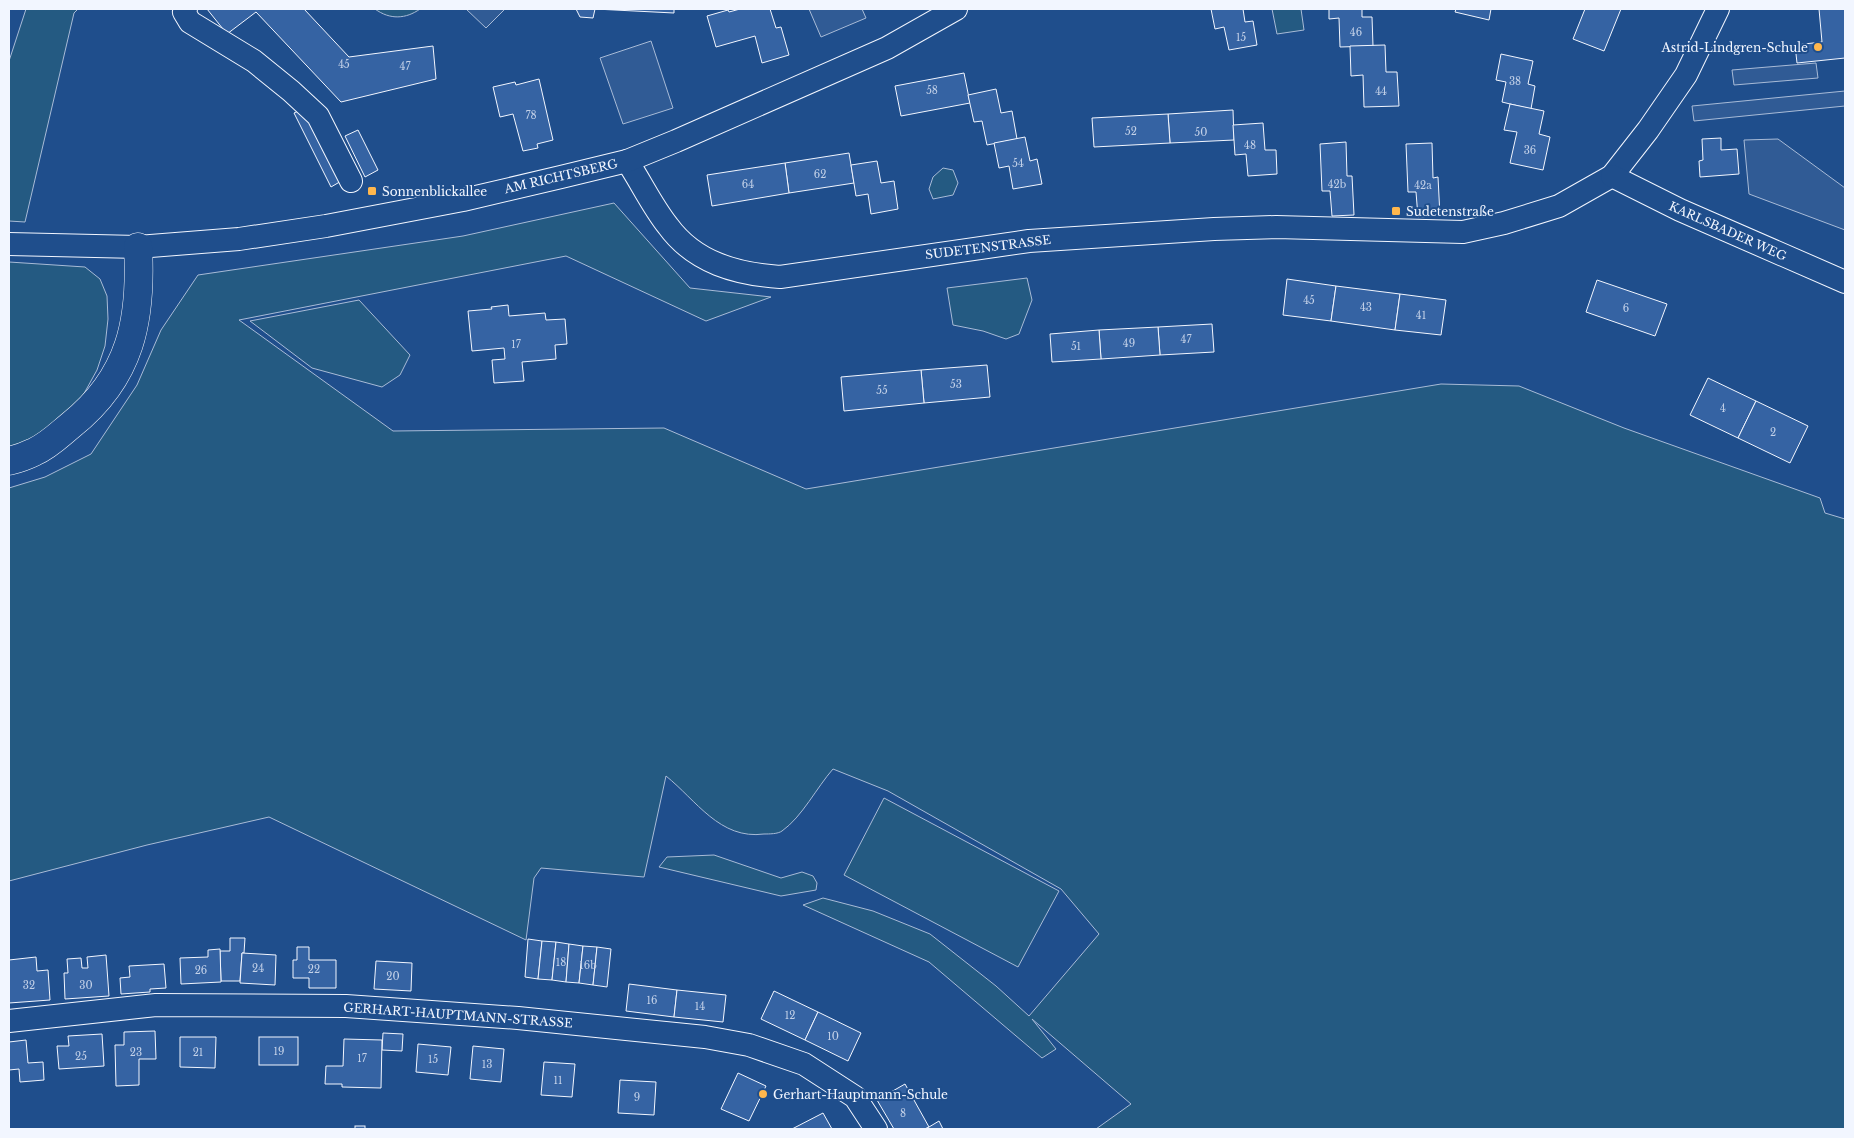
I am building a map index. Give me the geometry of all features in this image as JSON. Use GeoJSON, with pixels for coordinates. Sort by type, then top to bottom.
{"type":"FeatureCollection","features":[{"type":"Feature","properties":{"kind":"main road"},"geometry":{"type":"LineString","coordinates":[[9,461],[34,452],[54,439],[86,413],[109,387],[122,362],[135,322],[140,283],[138,247]]}},
{"type":"Feature","properties":{"kind":"street"},"geometry":{"type":"LineString","coordinates":[[186,9],[184,12],[190,22],[254,61],[292,91],[318,116],[351,181]]}},
{"type":"Feature","properties":{"kind":"street","name":"AM RICHTSBERG"},"geometry":{"type":"LineString","coordinates":[[9,244],[138,247],[239,239],[326,226],[462,200],[627,160],[870,56],[956,9]]}},
{"type":"Feature","properties":{"kind":"street","name":"SUDETENSTRASSE"},"geometry":{"type":"LineString","coordinates":[[627,160],[668,227],[697,252],[722,267],[736,271],[780,277],[1029,240],[1071,237],[1276,227],[1464,232],[1504,223],[1559,206],[1612,176],[1648,130],[1686,75],[1718,9]]}},
{"type":"Feature","properties":{"kind":"street","name":"KARLSBADER WEG"},"geometry":{"type":"LineString","coordinates":[[1612,176],[1680,210],[1845,282]]}},
{"type":"Feature","properties":{"kind":"street","name":"GERHART-HAUPTMANN-STRASSE"},"geometry":{"type":"LineString","coordinates":[[9,1020],[156,1005],[346,1006],[518,1018],[705,1037],[749,1045],[804,1064],[855,1097],[876,1129]]}},
{"type":"Feature","properties":{"kind":"shaded area"},"geometry":{"type":"Polygon","coordinates":[[[26,9],[78,9],[74,13],[25,222],[9,221],[9,61],[26,9]]]}},
{"type":"Feature","properties":{"kind":"shaded area"},"geometry":{"type":"Polygon","coordinates":[[[375,9],[420,9],[409,15],[398,17],[386,15],[375,9]]]}},
{"type":"Feature","properties":{"kind":"shaded area"},"geometry":{"type":"Polygon","coordinates":[[[466,9],[505,9],[486,28],[466,9]]]}},
{"type":"Feature","properties":{"kind":"shaded area"},"geometry":{"type":"Polygon","coordinates":[[[809,9],[862,9],[866,18],[821,37],[809,9]]]}},
{"type":"Feature","properties":{"kind":"shaded area"},"geometry":{"type":"Polygon","coordinates":[[[1272,9],[1301,9],[1304,30],[1277,34],[1272,9]]]}},
{"type":"Feature","properties":{"kind":"shaded area"},"geometry":{"type":"Polygon","coordinates":[[[651,41],[673,108],[623,124],[600,58],[651,41]]]}},
{"type":"Feature","properties":{"kind":"shaded area"},"geometry":{"type":"Polygon","coordinates":[[[1816,63],[1818,78],[1734,85],[1732,70],[1816,63]]]}},
{"type":"Feature","properties":{"kind":"shaded area"},"geometry":{"type":"Polygon","coordinates":[[[1845,91],[1845,106],[1694,121],[1692,106],[1845,91]]]}},
{"type":"Feature","properties":{"kind":"shaded area"},"geometry":{"type":"Polygon","coordinates":[[[1778,139],[1845,188],[1845,230],[1749,194],[1744,140],[1778,139]]]}},
{"type":"Feature","properties":{"kind":"shaded area"},"geometry":{"type":"Polygon","coordinates":[[[943,168],[953,170],[958,183],[953,195],[933,199],[929,189],[933,177],[943,168]]]}},
{"type":"Feature","properties":{"kind":"shaded area"},"geometry":{"type":"Polygon","coordinates":[[[614,203],[690,288],[771,297],[706,321],[566,256],[239,320],[393,431],[664,428],[806,489],[1441,384],[1519,386],[1624,428],[1820,498],[1825,513],[1845,519],[1845,1129],[1096,1129],[1131,1104],[1032,1019],[1056,1049],[1042,1058],[929,962],[803,905],[823,898],[873,911],[930,934],[996,986],[1029,1016],[1099,934],[1061,889],[888,791],[833,769],[803,810],[789,825],[780,832],[768,834],[748,834],[734,831],[722,825],[666,776],[644,877],[541,868],[534,878],[526,940],[269,817],[147,845],[9,881],[9,488],[45,477],[91,454],[137,385],[161,330],[198,275],[463,236],[614,203]]]}},
{"type":"Feature","properties":{"kind":"shaded area"},"geometry":{"type":"Polygon","coordinates":[[[9,262],[85,267],[100,279],[107,296],[108,319],[105,346],[97,370],[81,399],[31,441],[9,449],[9,262]]]}},
{"type":"Feature","properties":{"kind":"shaded area"},"geometry":{"type":"Polygon","coordinates":[[[1027,278],[1032,300],[1019,334],[1006,339],[983,331],[953,325],[947,288],[1027,278]]]}},
{"type":"Feature","properties":{"kind":"shaded area"},"geometry":{"type":"Polygon","coordinates":[[[359,300],[410,355],[400,375],[382,387],[312,368],[250,321],[359,300]]]}},
{"type":"Feature","properties":{"kind":"shaded area"},"geometry":{"type":"Polygon","coordinates":[[[884,798],[1059,891],[1018,967],[844,875],[884,798]]]}},
{"type":"Feature","properties":{"kind":"shaded area"},"geometry":{"type":"Polygon","coordinates":[[[714,855],[781,878],[802,872],[813,876],[817,883],[816,890],[781,896],[659,867],[667,857],[714,855]]]}},
{"type":"Feature","properties":{"kind":"building"},"geometry":{"type":"Polygon","coordinates":[[[207,9],[304,9],[349,57],[433,46],[436,79],[341,102],[256,12],[227,34],[207,9]]]}},
{"type":"Feature","properties":{"kind":"building"},"geometry":{"type":"Polygon","coordinates":[[[576,9],[595,9],[593,18],[580,17],[576,9]]]}},
{"type":"Feature","properties":{"kind":"building"},"geometry":{"type":"Polygon","coordinates":[[[595,9],[674,9],[674,13],[595,9]]]}},
{"type":"Feature","properties":{"kind":"building"},"geometry":{"type":"Polygon","coordinates":[[[740,9],[770,9],[776,28],[781,27],[789,55],[762,63],[755,36],[716,47],[707,16],[728,10],[729,12],[740,9]]]}},
{"type":"Feature","properties":{"kind":"building"},"geometry":{"type":"Polygon","coordinates":[[[1211,9],[1243,9],[1245,22],[1253,21],[1257,45],[1229,50],[1224,27],[1215,29],[1211,9]]]}},
{"type":"Feature","properties":{"kind":"building"},"geometry":{"type":"Polygon","coordinates":[[[1329,9],[1362,9],[1362,17],[1372,17],[1373,46],[1340,47],[1339,18],[1329,19],[1329,9]]]}},
{"type":"Feature","properties":{"kind":"building"},"geometry":{"type":"Polygon","coordinates":[[[1456,9],[1491,9],[1489,20],[1455,12],[1456,9]]]}},
{"type":"Feature","properties":{"kind":"building"},"geometry":{"type":"Polygon","coordinates":[[[1585,9],[1621,9],[1604,51],[1573,39],[1585,9]]]}},
{"type":"Feature","properties":{"kind":"building"},"geometry":{"type":"Polygon","coordinates":[[[1819,9],[1845,9],[1845,58],[1797,63],[1795,45],[1822,42],[1819,9]]]}},
{"type":"Feature","properties":{"kind":"building"},"geometry":{"type":"Polygon","coordinates":[[[1385,45],[1386,72],[1397,72],[1399,106],[1364,107],[1363,75],[1351,76],[1350,46],[1385,45]]]}},
{"type":"Feature","properties":{"kind":"building"},"geometry":{"type":"Polygon","coordinates":[[[1501,54],[1533,61],[1528,84],[1535,86],[1531,109],[1502,102],[1506,82],[1496,80],[1501,54]]]}},
{"type":"Feature","properties":{"kind":"building"},"geometry":{"type":"Polygon","coordinates":[[[964,73],[970,103],[901,116],[895,86],[964,73]]]}},
{"type":"Feature","properties":{"kind":"building"},"geometry":{"type":"Polygon","coordinates":[[[539,79],[553,140],[537,144],[538,148],[523,151],[513,114],[500,117],[493,87],[515,82],[516,85],[539,79]]]}},
{"type":"Feature","properties":{"kind":"building"},"geometry":{"type":"Polygon","coordinates":[[[996,89],[1001,113],[1012,111],[1017,139],[987,145],[982,121],[974,122],[968,95],[996,89]]]}},
{"type":"Feature","properties":{"kind":"building"},"geometry":{"type":"Polygon","coordinates":[[[1510,104],[1544,111],[1539,134],[1550,137],[1543,170],[1510,163],[1517,132],[1504,130],[1510,104]]]}},
{"type":"Feature","properties":{"kind":"building"},"geometry":{"type":"Polygon","coordinates":[[[307,107],[343,180],[331,187],[294,113],[307,107]]]}},
{"type":"Feature","properties":{"kind":"building"},"geometry":{"type":"Polygon","coordinates":[[[1233,110],[1234,140],[1170,143],[1168,114],[1233,110]]]}},
{"type":"Feature","properties":{"kind":"building"},"geometry":{"type":"Polygon","coordinates":[[[1168,114],[1170,143],[1094,147],[1092,118],[1168,114]]]}},
{"type":"Feature","properties":{"kind":"building"},"geometry":{"type":"Polygon","coordinates":[[[1263,123],[1265,150],[1276,150],[1277,174],[1248,176],[1246,154],[1235,155],[1233,125],[1263,123]]]}},
{"type":"Feature","properties":{"kind":"building"},"geometry":{"type":"Polygon","coordinates":[[[358,130],[378,170],[365,177],[345,136],[358,130]]]}},
{"type":"Feature","properties":{"kind":"building"},"geometry":{"type":"Polygon","coordinates":[[[1025,137],[1030,161],[1037,159],[1042,184],[1013,189],[1009,166],[999,168],[994,143],[1025,137]]]}},
{"type":"Feature","properties":{"kind":"building"},"geometry":{"type":"Polygon","coordinates":[[[1721,138],[1721,150],[1737,149],[1739,174],[1700,177],[1699,161],[1703,160],[1702,139],[1721,138]]]}},
{"type":"Feature","properties":{"kind":"building"},"geometry":{"type":"Polygon","coordinates":[[[1346,142],[1347,176],[1352,176],[1354,215],[1332,216],[1330,191],[1322,191],[1320,144],[1346,142]]]}},
{"type":"Feature","properties":{"kind":"building"},"geometry":{"type":"Polygon","coordinates":[[[1432,143],[1433,178],[1438,177],[1440,216],[1418,217],[1416,192],[1408,192],[1406,144],[1432,143]]]}},
{"type":"Feature","properties":{"kind":"building"},"geometry":{"type":"Polygon","coordinates":[[[849,153],[854,183],[789,193],[785,163],[849,153]]]}},
{"type":"Feature","properties":{"kind":"building"},"geometry":{"type":"Polygon","coordinates":[[[877,161],[881,183],[894,181],[898,209],[871,214],[868,194],[856,196],[851,165],[877,161]]]}},
{"type":"Feature","properties":{"kind":"building"},"geometry":{"type":"Polygon","coordinates":[[[785,163],[789,193],[712,206],[707,175],[785,163]]]}},
{"type":"Feature","properties":{"kind":"building"},"geometry":{"type":"Polygon","coordinates":[[[1287,279],[1336,286],[1331,321],[1283,315],[1287,279]]]}},
{"type":"Feature","properties":{"kind":"building"},"geometry":{"type":"Polygon","coordinates":[[[1597,280],[1667,304],[1655,336],[1586,312],[1597,280]]]}},
{"type":"Feature","properties":{"kind":"building"},"geometry":{"type":"Polygon","coordinates":[[[1336,286],[1400,294],[1395,330],[1331,321],[1336,286]]]}},
{"type":"Feature","properties":{"kind":"building"},"geometry":{"type":"Polygon","coordinates":[[[1400,294],[1446,300],[1441,335],[1395,330],[1400,294]]]}},
{"type":"Feature","properties":{"kind":"building"},"geometry":{"type":"Polygon","coordinates":[[[508,305],[509,316],[545,313],[546,320],[565,319],[567,344],[555,345],[556,359],[522,362],[524,381],[494,383],[492,360],[505,359],[504,348],[472,351],[468,311],[492,309],[491,307],[508,305]]]}},
{"type":"Feature","properties":{"kind":"building"},"geometry":{"type":"Polygon","coordinates":[[[1212,324],[1214,352],[1160,355],[1158,327],[1212,324]]]}},
{"type":"Feature","properties":{"kind":"building"},"geometry":{"type":"Polygon","coordinates":[[[1158,327],[1160,355],[1101,359],[1099,330],[1158,327]]]}},
{"type":"Feature","properties":{"kind":"building"},"geometry":{"type":"Polygon","coordinates":[[[1099,330],[1101,359],[1052,362],[1050,334],[1099,330]]]}},
{"type":"Feature","properties":{"kind":"building"},"geometry":{"type":"Polygon","coordinates":[[[987,365],[990,397],[924,403],[921,370],[987,365]]]}},
{"type":"Feature","properties":{"kind":"building"},"geometry":{"type":"Polygon","coordinates":[[[921,370],[924,403],[844,411],[841,377],[921,370]]]}},
{"type":"Feature","properties":{"kind":"building"},"geometry":{"type":"Polygon","coordinates":[[[1708,378],[1756,401],[1738,438],[1690,415],[1708,378]]]}},
{"type":"Feature","properties":{"kind":"building"},"geometry":{"type":"Polygon","coordinates":[[[1756,401],[1808,426],[1790,463],[1738,438],[1756,401]]]}},
{"type":"Feature","properties":{"kind":"building"},"geometry":{"type":"Polygon","coordinates":[[[230,938],[245,938],[240,981],[221,981],[220,951],[230,951],[230,938]]]}},
{"type":"Feature","properties":{"kind":"building"},"geometry":{"type":"Polygon","coordinates":[[[528,939],[542,941],[538,979],[525,977],[528,939]]]}},
{"type":"Feature","properties":{"kind":"building"},"geometry":{"type":"Polygon","coordinates":[[[542,941],[556,942],[552,980],[538,979],[542,941]]]}},
{"type":"Feature","properties":{"kind":"building"},"geometry":{"type":"Polygon","coordinates":[[[556,942],[569,944],[566,982],[552,980],[556,942]]]}},
{"type":"Feature","properties":{"kind":"building"},"geometry":{"type":"Polygon","coordinates":[[[569,944],[583,946],[579,983],[566,982],[569,944]]]}},
{"type":"Feature","properties":{"kind":"building"},"geometry":{"type":"Polygon","coordinates":[[[583,946],[597,947],[593,985],[579,983],[583,946]]]}},
{"type":"Feature","properties":{"kind":"building"},"geometry":{"type":"Polygon","coordinates":[[[297,947],[309,947],[309,960],[336,960],[336,988],[309,988],[309,978],[293,978],[293,960],[297,960],[297,947]]]}},
{"type":"Feature","properties":{"kind":"building"},"geometry":{"type":"Polygon","coordinates":[[[597,947],[611,949],[607,987],[593,985],[597,947]]]}},
{"type":"Feature","properties":{"kind":"building"},"geometry":{"type":"Polygon","coordinates":[[[220,949],[221,982],[181,984],[180,958],[208,957],[208,950],[220,949]]]}},
{"type":"Feature","properties":{"kind":"building"},"geometry":{"type":"Polygon","coordinates":[[[242,953],[276,955],[275,985],[240,983],[242,953]]]}},
{"type":"Feature","properties":{"kind":"building"},"geometry":{"type":"Polygon","coordinates":[[[106,955],[109,996],[65,999],[64,973],[68,973],[67,959],[81,958],[82,968],[88,968],[87,957],[106,955]]]}},
{"type":"Feature","properties":{"kind":"building"},"geometry":{"type":"Polygon","coordinates":[[[36,957],[37,971],[48,970],[50,1000],[9,1003],[9,960],[36,957]]]}},
{"type":"Feature","properties":{"kind":"building"},"geometry":{"type":"Polygon","coordinates":[[[376,961],[412,963],[411,991],[374,989],[376,961]]]}},
{"type":"Feature","properties":{"kind":"building"},"geometry":{"type":"Polygon","coordinates":[[[164,964],[166,988],[150,989],[150,992],[121,994],[120,978],[130,977],[129,966],[164,964]]]}},
{"type":"Feature","properties":{"kind":"building"},"geometry":{"type":"Polygon","coordinates":[[[629,984],[677,990],[674,1017],[626,1011],[629,984]]]}},
{"type":"Feature","properties":{"kind":"building"},"geometry":{"type":"Polygon","coordinates":[[[677,990],[726,995],[723,1022],[674,1017],[677,990]]]}},
{"type":"Feature","properties":{"kind":"building"},"geometry":{"type":"Polygon","coordinates":[[[774,991],[818,1012],[805,1040],[761,1019],[774,991]]]}},
{"type":"Feature","properties":{"kind":"building"},"geometry":{"type":"Polygon","coordinates":[[[818,1012],[861,1033],[848,1061],[805,1040],[818,1012]]]}},
{"type":"Feature","properties":{"kind":"building"},"geometry":{"type":"Polygon","coordinates":[[[155,1031],[156,1059],[139,1059],[139,1085],[116,1086],[115,1045],[124,1045],[124,1032],[155,1031]]]}},
{"type":"Feature","properties":{"kind":"building"},"geometry":{"type":"Polygon","coordinates":[[[383,1033],[403,1034],[402,1051],[382,1050],[383,1033]]]}},
{"type":"Feature","properties":{"kind":"building"},"geometry":{"type":"Polygon","coordinates":[[[102,1034],[104,1066],[59,1069],[57,1046],[69,1046],[68,1036],[102,1034]]]}},
{"type":"Feature","properties":{"kind":"building"},"geometry":{"type":"Polygon","coordinates":[[[180,1037],[216,1037],[215,1068],[180,1067],[180,1037]]]}},
{"type":"Feature","properties":{"kind":"building"},"geometry":{"type":"Polygon","coordinates":[[[259,1037],[298,1037],[298,1065],[259,1065],[259,1037]]]}},
{"type":"Feature","properties":{"kind":"building"},"geometry":{"type":"Polygon","coordinates":[[[344,1039],[382,1040],[381,1088],[342,1087],[342,1084],[325,1084],[326,1066],[343,1066],[344,1039]]]}},
{"type":"Feature","properties":{"kind":"building"},"geometry":{"type":"Polygon","coordinates":[[[26,1040],[28,1063],[43,1062],[44,1080],[20,1082],[19,1069],[9,1070],[9,1042],[26,1040]]]}},
{"type":"Feature","properties":{"kind":"building"},"geometry":{"type":"Polygon","coordinates":[[[418,1044],[451,1047],[448,1075],[416,1072],[418,1044]]]}},
{"type":"Feature","properties":{"kind":"building"},"geometry":{"type":"Polygon","coordinates":[[[473,1046],[504,1049],[501,1082],[470,1079],[473,1046]]]}},
{"type":"Feature","properties":{"kind":"building"},"geometry":{"type":"Polygon","coordinates":[[[544,1062],[575,1064],[572,1097],[541,1095],[544,1062]]]}},
{"type":"Feature","properties":{"kind":"building"},"geometry":{"type":"Polygon","coordinates":[[[738,1073],[766,1086],[749,1121],[721,1109],[738,1073]]]}},
{"type":"Feature","properties":{"kind":"building"},"geometry":{"type":"Polygon","coordinates":[[[620,1080],[656,1082],[654,1115],[618,1113],[620,1080]]]}},
{"type":"Feature","properties":{"kind":"building"},"geometry":{"type":"Polygon","coordinates":[[[905,1084],[929,1127],[925,1129],[894,1129],[877,1100],[905,1084]]]}},
{"type":"Feature","properties":{"kind":"building"},"geometry":{"type":"Polygon","coordinates":[[[823,1113],[832,1129],[792,1129],[823,1113]]]}},
{"type":"Feature","properties":{"kind":"building"},"geometry":{"type":"Polygon","coordinates":[[[939,1121],[943,1129],[925,1129],[929,1127],[939,1121]]]}},
{"type":"Feature","properties":{"kind":"building"},"geometry":{"type":"Polygon","coordinates":[[[355,1126],[365,1126],[365,1129],[355,1129],[355,1126]]]}},
{"type":"Feature","properties":{"kind":"place","name":"Astrid-Lindgren-Schule"},"geometry":{"type":"Point","coordinates":[1818,47]}},
{"type":"Feature","properties":{"kind":"place","name":"Sonnenblickallee"},"geometry":{"type":"Point","coordinates":[372,191]}},
{"type":"Feature","properties":{"kind":"place","name":"Sudetenstraße"},"geometry":{"type":"Point","coordinates":[1396,211]}},
{"type":"Feature","properties":{"kind":"place","name":"Gerhart-Hauptmann-Schule"},"geometry":{"type":"Point","coordinates":[763,1094]}}]}
